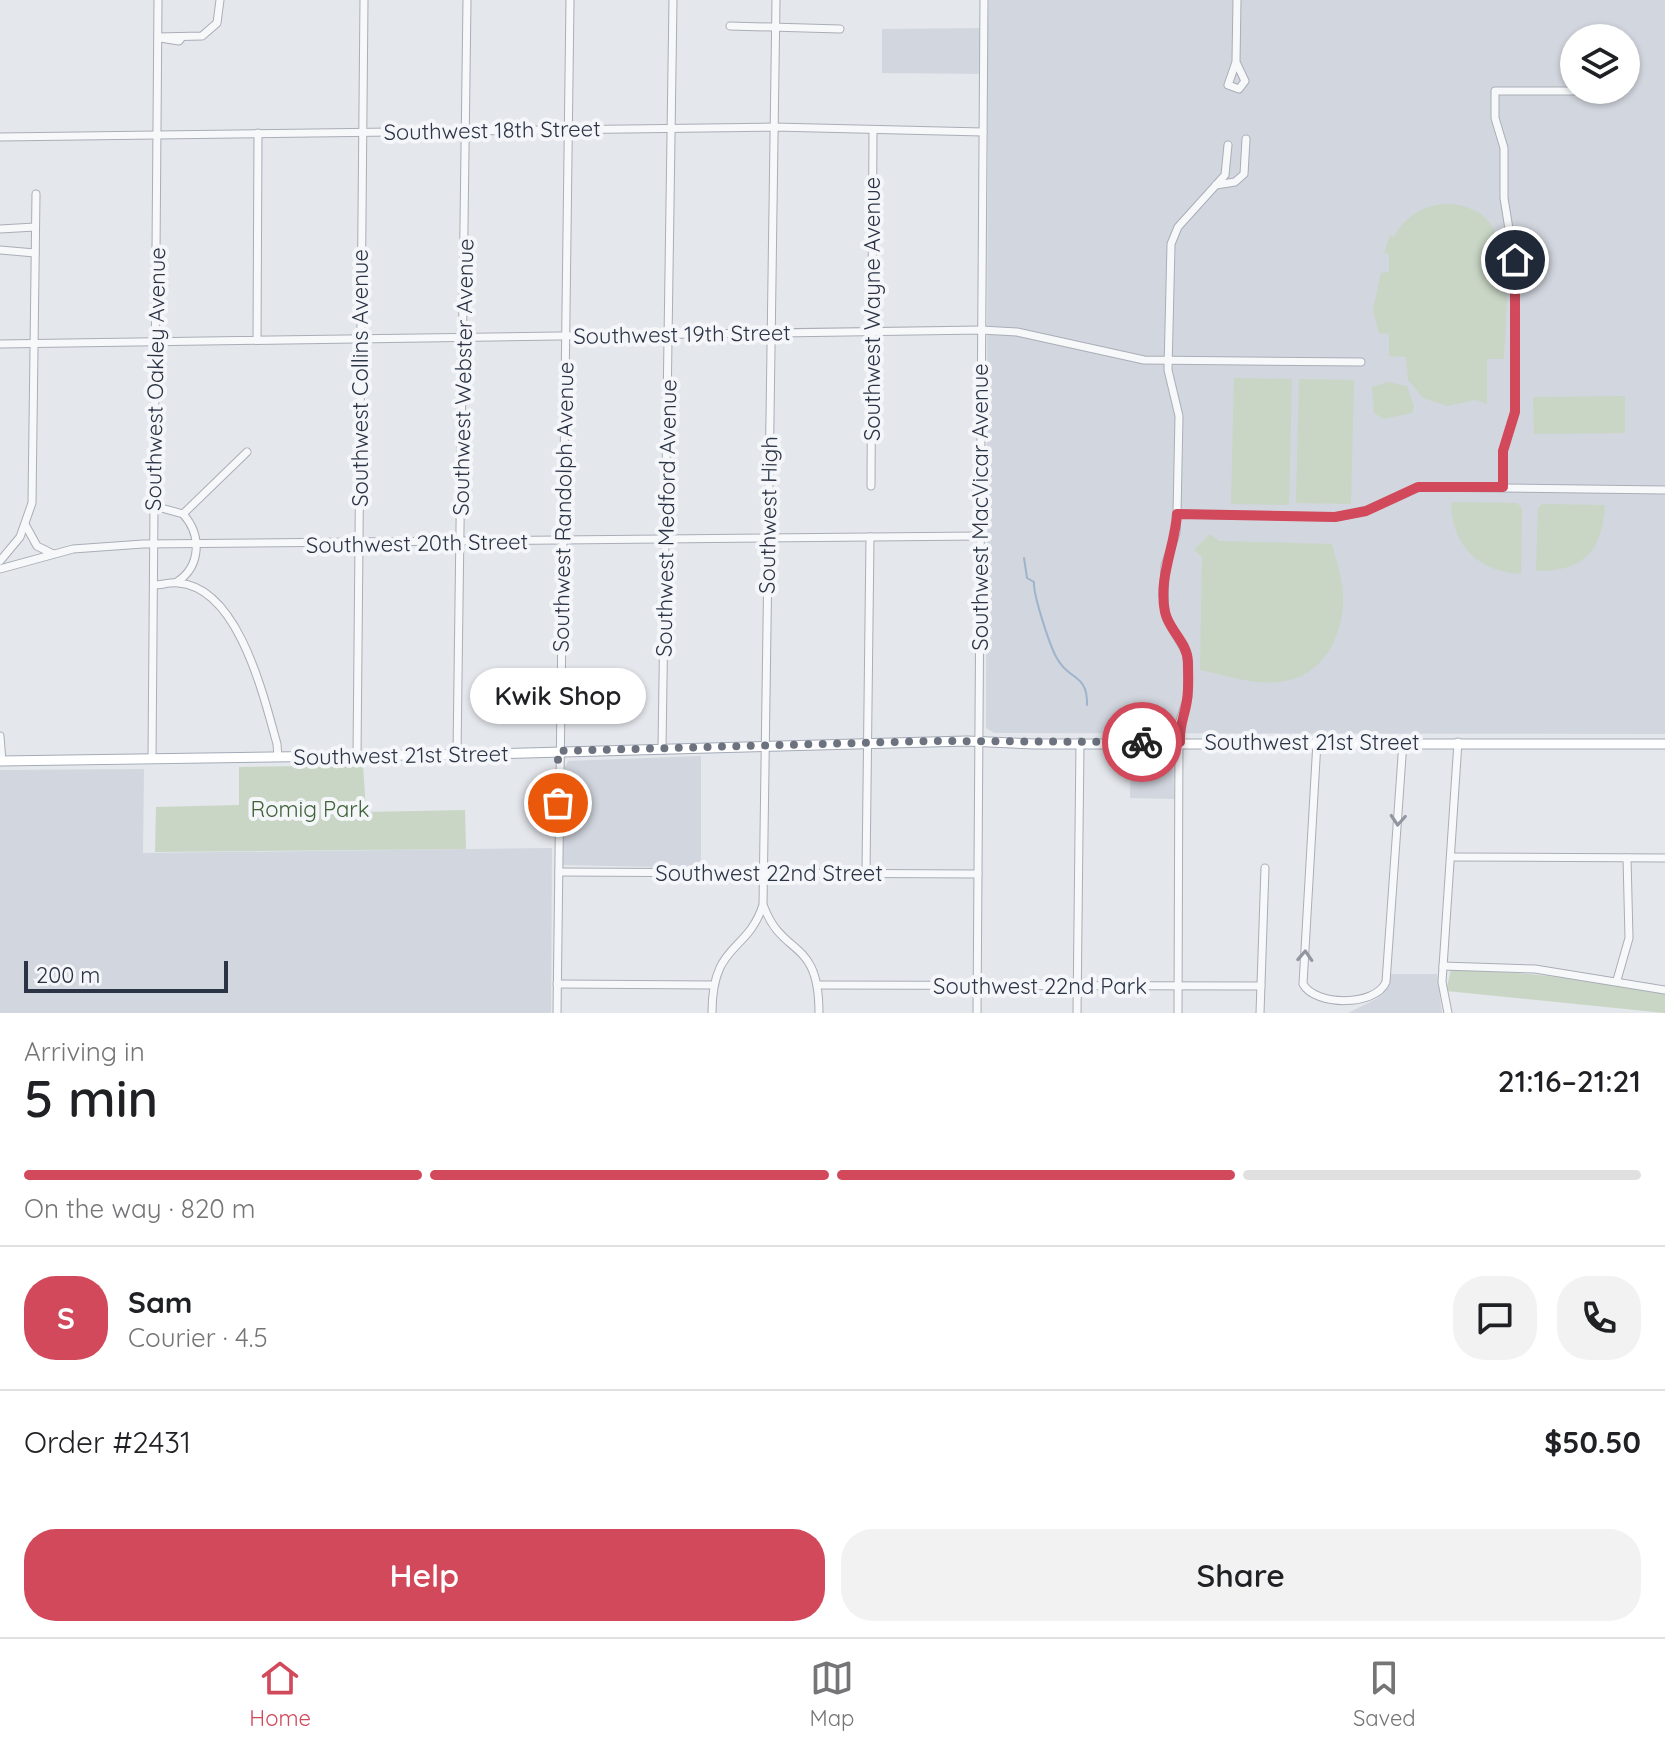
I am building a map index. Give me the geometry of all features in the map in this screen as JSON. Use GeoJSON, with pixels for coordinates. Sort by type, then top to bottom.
{"type":"FeatureCollection","features":[{"type":"Feature","properties":{"kind":"main road","name":"Southwest 21st Street"},"geometry":{"type":"LineString","coordinates":[[1,761],[979,742],[1665,744]]}},
{"type":"Feature","properties":{"kind":"street","name":"Southwest Oakley Avenue"},"geometry":{"type":"LineString","coordinates":[[152,759],[158,0]]}},
{"type":"Feature","properties":{"kind":"street"},"geometry":{"type":"LineString","coordinates":[[158,37],[179,41],[182,37],[202,36],[213,27],[219,16],[220,0]]}},
{"type":"Feature","properties":{"kind":"street","name":"Southwest Collins Avenue"},"geometry":{"type":"LineString","coordinates":[[357,756],[364,0]]}},
{"type":"Feature","properties":{"kind":"street","name":"Southwest Webster Avenue"},"geometry":{"type":"LineString","coordinates":[[457,754],[467,0]]}},
{"type":"Feature","properties":{"kind":"street","name":"Southwest Randolph Avenue"},"geometry":{"type":"LineString","coordinates":[[557,1013],[570,0]]}},
{"type":"Feature","properties":{"kind":"street","name":"Southwest Medford Avenue"},"geometry":{"type":"LineString","coordinates":[[662,748],[673,0]]}},
{"type":"Feature","properties":{"kind":"street","name":"Southwest High"},"geometry":{"type":"LineString","coordinates":[[763,905],[776,0]]}},
{"type":"Feature","properties":{"kind":"street","name":"Southwest MacVicar Avenue"},"geometry":{"type":"LineString","coordinates":[[977,1013],[984,0]]}},
{"type":"Feature","properties":{"kind":"street"},"geometry":{"type":"LineString","coordinates":[[1236,62],[1237,0]]}},
{"type":"Feature","properties":{"kind":"street"},"geometry":{"type":"LineString","coordinates":[[730,26],[840,29]]}},
{"type":"Feature","properties":{"kind":"street"},"geometry":{"type":"LineString","coordinates":[[1503,487],[1503,451],[1515,412],[1515,266],[1504,198],[1504,148],[1495,118],[1495,91],[1560,91]]}},
{"type":"Feature","properties":{"kind":"street","name":"Southwest 18th Street"},"geometry":{"type":"LineString","coordinates":[[0,137],[774,127],[983,132]]}},
{"type":"Feature","properties":{"kind":"street","name":"Southwest Wayne Avenue"},"geometry":{"type":"LineString","coordinates":[[871,486],[873,131]]}},
{"type":"Feature","properties":{"kind":"street"},"geometry":{"type":"LineString","coordinates":[[257,340],[258,133]]}},
{"type":"Feature","properties":{"kind":"street"},"geometry":{"type":"LineString","coordinates":[[1216,185],[1235,182],[1244,174],[1246,139]]}},
{"type":"Feature","properties":{"kind":"street"},"geometry":{"type":"LineString","coordinates":[[1178,1013],[1179,724],[1188,696],[1187,654],[1170,625],[1164,607],[1166,560],[1175,538],[1177,514],[1179,416],[1168,360],[1172,239],[1226,172],[1228,145]]}},
{"type":"Feature","properties":{"kind":"street"},"geometry":{"type":"LineString","coordinates":[[0,561],[26,526],[32,495],[36,194]]}},
{"type":"Feature","properties":{"kind":"street"},"geometry":{"type":"LineString","coordinates":[[0,229],[35,227]]}},
{"type":"Feature","properties":{"kind":"street"},"geometry":{"type":"LineString","coordinates":[[0,250],[35,253]]}},
{"type":"Feature","properties":{"kind":"street","name":"Southwest 19th Street"},"geometry":{"type":"LineString","coordinates":[[0,344],[981,330],[1033,335],[1124,358],[1361,362]]}},
{"type":"Feature","properties":{"kind":"street"},"geometry":{"type":"LineString","coordinates":[[183,514],[247,452]]}},
{"type":"Feature","properties":{"kind":"street"},"geometry":{"type":"LineString","coordinates":[[1177,514],[1335,517],[1366,511],[1418,487],[1665,490]]}},
{"type":"Feature","properties":{"kind":"street"},"geometry":{"type":"LineString","coordinates":[[154,506],[183,514],[193,528],[197,544],[193,564],[177,582]]}},
{"type":"Feature","properties":{"kind":"street"},"geometry":{"type":"LineString","coordinates":[[26,526],[37,546],[54,554]]}},
{"type":"Feature","properties":{"kind":"street","name":"Southwest 20th Street"},"geometry":{"type":"LineString","coordinates":[[0,569],[91,547],[154,544],[980,536]]}},
{"type":"Feature","properties":{"kind":"street"},"geometry":{"type":"LineString","coordinates":[[866,873],[870,537]]}},
{"type":"Feature","properties":{"kind":"street"},"geometry":{"type":"LineString","coordinates":[[154,585],[177,582],[212,599],[238,633],[259,680],[278,757]]}},
{"type":"Feature","properties":{"kind":"street"},"geometry":{"type":"LineString","coordinates":[[0,736],[1,761]]}},
{"type":"Feature","properties":{"kind":"street"},"geometry":{"type":"LineString","coordinates":[[1077,1013],[1080,742]]}},
{"type":"Feature","properties":{"kind":"street"},"geometry":{"type":"LineString","coordinates":[[1317,742],[1303,984],[1317,996],[1361,1000],[1377,995],[1386,982],[1403,742]]}},
{"type":"Feature","properties":{"kind":"street"},"geometry":{"type":"LineString","coordinates":[[1448,1013],[1443,992],[1443,966],[1458,742]]}},
{"type":"Feature","properties":{"kind":"street"},"geometry":{"type":"LineString","coordinates":[[1451,857],[1665,858]]}},
{"type":"Feature","properties":{"kind":"street"},"geometry":{"type":"LineString","coordinates":[[1617,980],[1629,938],[1627,858]]}},
{"type":"Feature","properties":{"kind":"street"},"geometry":{"type":"LineString","coordinates":[[1260,1013],[1265,868]]}},
{"type":"Feature","properties":{"kind":"street","name":"Southwest 22nd Street"},"geometry":{"type":"LineString","coordinates":[[559,872],[978,874]]}},
{"type":"Feature","properties":{"kind":"street"},"geometry":{"type":"LineString","coordinates":[[712,1013],[712,985],[722,960],[753,925],[763,905]]}},
{"type":"Feature","properties":{"kind":"street"},"geometry":{"type":"LineString","coordinates":[[763,905],[784,937],[806,955],[819,985],[819,1013]]}},
{"type":"Feature","properties":{"kind":"street"},"geometry":{"type":"LineString","coordinates":[[1443,966],[1535,969],[1665,990]]}},
{"type":"Feature","properties":{"kind":"street"},"geometry":{"type":"LineString","coordinates":[[557,984],[712,985]]}},
{"type":"Feature","properties":{"kind":"street","name":"Southwest 22nd Park"},"geometry":{"type":"LineString","coordinates":[[819,985],[1261,986]]}},
{"type":"Feature","properties":{"kind":"shaded area"},"geometry":{"type":"Polygon","coordinates":[[[989,0],[1665,0],[1665,734],[994,733],[986,728],[988,74],[882,73],[882,29],[988,28],[989,0]]]}},
{"type":"Feature","properties":{"kind":"shaded area"},"geometry":{"type":"Polygon","coordinates":[[[1131,751],[1173,753],[1174,799],[1130,798],[1131,751]]]}},
{"type":"Feature","properties":{"kind":"shaded area"},"geometry":{"type":"Polygon","coordinates":[[[701,756],[701,868],[563,865],[565,768],[568,761],[701,756]]]}},
{"type":"Feature","properties":{"kind":"shaded area"},"geometry":{"type":"Polygon","coordinates":[[[144,769],[143,853],[552,848],[551,1013],[0,1013],[0,770],[144,769]]]}},
{"type":"Feature","properties":{"kind":"shaded area"},"geometry":{"type":"Polygon","coordinates":[[[1390,974],[1437,974],[1442,1013],[1348,1013],[1378,998],[1388,984],[1390,974]]]}},
{"type":"Feature","properties":{"kind":"green space"},"geometry":{"type":"Polygon","coordinates":[[[1450,204],[1474,210],[1490,223],[1500,242],[1505,264],[1504,359],[1487,359],[1487,404],[1475,400],[1447,406],[1423,398],[1408,380],[1406,357],[1389,356],[1389,334],[1379,333],[1373,310],[1381,273],[1389,272],[1389,254],[1384,253],[1390,235],[1394,237],[1417,212],[1450,204]]]}},
{"type":"Feature","properties":{"kind":"green space"},"geometry":{"type":"Polygon","coordinates":[[[1234,378],[1292,379],[1289,505],[1231,504],[1234,378]]]}},
{"type":"Feature","properties":{"kind":"green space"},"geometry":{"type":"Polygon","coordinates":[[[1299,379],[1354,380],[1351,504],[1296,503],[1299,379]]]}},
{"type":"Feature","properties":{"kind":"green space"},"geometry":{"type":"Polygon","coordinates":[[[1388,382],[1407,386],[1414,406],[1412,413],[1384,419],[1374,413],[1372,387],[1388,382]]]}},
{"type":"Feature","properties":{"kind":"green space"},"geometry":{"type":"Polygon","coordinates":[[[1625,396],[1625,433],[1534,434],[1533,397],[1625,396]]]}},
{"type":"Feature","properties":{"kind":"green space"},"geometry":{"type":"Polygon","coordinates":[[[1451,502],[1517,503],[1522,508],[1521,574],[1492,568],[1470,553],[1456,531],[1451,502]]]}},
{"type":"Feature","properties":{"kind":"green space"},"geometry":{"type":"Polygon","coordinates":[[[1542,504],[1605,505],[1595,547],[1578,563],[1536,571],[1538,508],[1542,504]]]}},
{"type":"Feature","properties":{"kind":"green space"},"geometry":{"type":"Polygon","coordinates":[[[1210,534],[1219,541],[1332,544],[1340,575],[1343,608],[1335,638],[1320,663],[1295,679],[1269,683],[1200,670],[1202,557],[1194,550],[1210,534]]]}},
{"type":"Feature","properties":{"kind":"green space","name":"Romig Park"},"geometry":{"type":"Polygon","coordinates":[[[363,765],[366,812],[465,810],[466,849],[155,852],[156,807],[239,805],[239,767],[363,765]]]}},
{"type":"Feature","properties":{"kind":"green space"},"geometry":{"type":"Polygon","coordinates":[[[1451,969],[1558,977],[1665,994],[1665,1013],[1446,991],[1451,969]]]}},
{"type":"Feature","properties":{"kind":"waterway"},"geometry":{"type":"LineString","coordinates":[[1024,558],[1027,578],[1034,582],[1039,610],[1055,654],[1062,666],[1081,682],[1087,705]]}},
{"type":"Feature","properties":{"kind":"way so far"},"geometry":{"type":"LineString","coordinates":[[558,803],[558,751],[931,741],[989,744],[1142,742]]}},
{"type":"Feature","properties":{"kind":"place","name":"Kwik Shop"},"geometry":{"type":"Point","coordinates":[558,803]}},
{"type":"Feature","properties":{"kind":"route"},"geometry":{"type":"LineString","coordinates":[[1142,742],[1180,742],[1180,718],[1188,696],[1187,654],[1180,637],[1170,625],[1164,607],[1164,572],[1175,538],[1177,514],[1335,517],[1366,511],[1398,493],[1418,487],[1503,487],[1504,443],[1515,412],[1515,260]]}}]}
